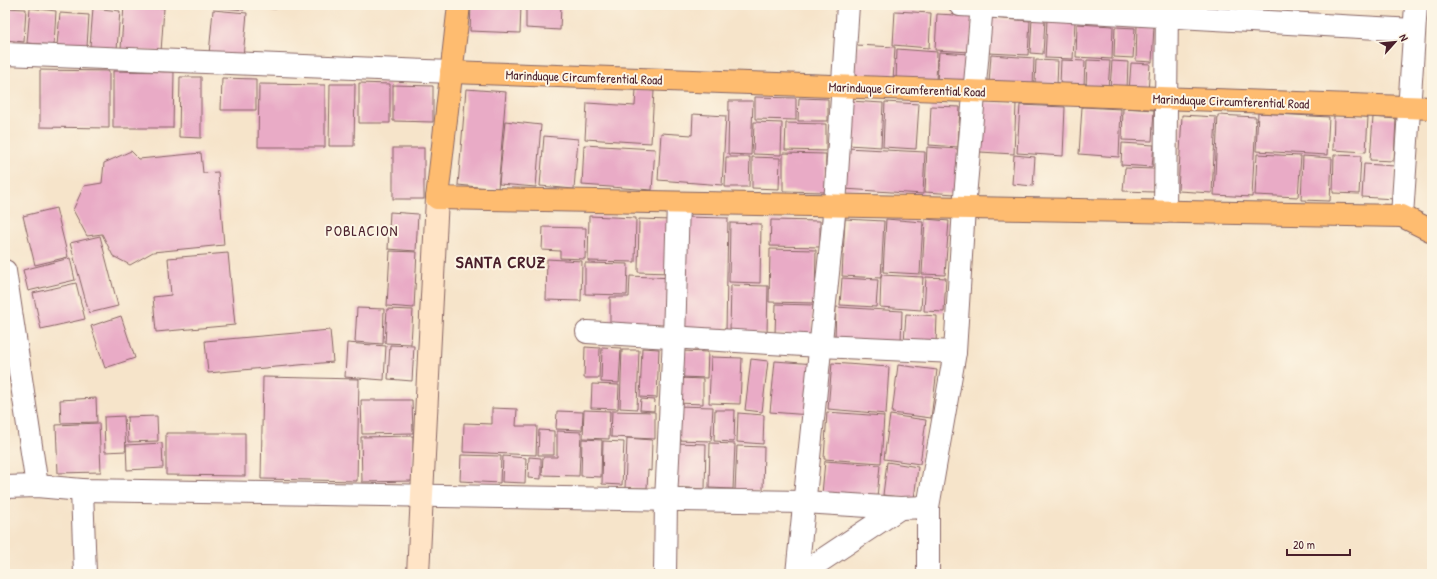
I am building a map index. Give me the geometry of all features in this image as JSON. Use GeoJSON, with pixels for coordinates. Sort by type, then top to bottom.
{"type":"FeatureCollection","features":[{"type":"Feature","properties":{"kind":"main road"},"geometry":{"type":"LineString","coordinates":[[458,5],[437,198],[1402,216],[1432,231]]}},
{"type":"Feature","properties":{"kind":"main road","name":"Marinduque Circumferential Road"},"geometry":{"type":"LineString","coordinates":[[451,72],[1432,108]]}},
{"type":"Feature","properties":{"kind":"street"},"geometry":{"type":"LineString","coordinates":[[797,574],[835,205],[848,5]]}},
{"type":"Feature","properties":{"kind":"street"},"geometry":{"type":"LineString","coordinates":[[960,5],[1167,11],[1414,30]]}},
{"type":"Feature","properties":{"kind":"street"},"geometry":{"type":"LineString","coordinates":[[1402,216],[1408,107],[1416,5]]}},
{"type":"Feature","properties":{"kind":"street"},"geometry":{"type":"LineString","coordinates":[[928,574],[928,507],[955,352],[964,208],[982,6]]}},
{"type":"Feature","properties":{"kind":"street"},"geometry":{"type":"LineString","coordinates":[[1165,212],[1167,11]]}},
{"type":"Feature","properties":{"kind":"street"},"geometry":{"type":"LineString","coordinates":[[5,54],[451,72]]}},
{"type":"Feature","properties":{"kind":"street"},"geometry":{"type":"LineString","coordinates":[[418,574],[437,198]]}},
{"type":"Feature","properties":{"kind":"street"},"geometry":{"type":"LineString","coordinates":[[665,574],[666,500],[674,338],[678,203]]}},
{"type":"Feature","properties":{"kind":"street"},"geometry":{"type":"LineString","coordinates":[[5,271],[37,486]]}},
{"type":"Feature","properties":{"kind":"street"},"geometry":{"type":"LineString","coordinates":[[587,332],[820,346],[955,352]]}},
{"type":"Feature","properties":{"kind":"street"},"geometry":{"type":"LineString","coordinates":[[5,486],[37,486],[82,490],[804,502],[900,508],[928,507]]}},
{"type":"Feature","properties":{"kind":"street"},"geometry":{"type":"LineString","coordinates":[[82,490],[85,574]]}},
{"type":"Feature","properties":{"kind":"street"},"geometry":{"type":"LineString","coordinates":[[801,574],[900,508]]}},
{"type":"Feature","properties":{"kind":"building"},"geometry":{"type":"Polygon","coordinates":[[[124,5],[164,8],[161,52],[121,49],[124,5]]]}},
{"type":"Feature","properties":{"kind":"building"},"geometry":{"type":"Polygon","coordinates":[[[213,5],[245,5],[244,10],[213,7],[213,5]]]}},
{"type":"Feature","properties":{"kind":"building"},"geometry":{"type":"Polygon","coordinates":[[[248,5],[276,5],[276,9],[248,7],[248,5]]]}},
{"type":"Feature","properties":{"kind":"building"},"geometry":{"type":"Polygon","coordinates":[[[471,5],[521,5],[520,33],[470,31],[471,5]]]}},
{"type":"Feature","properties":{"kind":"building"},"geometry":{"type":"Polygon","coordinates":[[[526,5],[561,5],[560,30],[526,28],[526,5]]]}},
{"type":"Feature","properties":{"kind":"building"},"geometry":{"type":"Polygon","coordinates":[[[5,8],[26,9],[24,42],[5,40],[5,8]]]}},
{"type":"Feature","properties":{"kind":"building"},"geometry":{"type":"Polygon","coordinates":[[[30,8],[56,11],[54,45],[27,43],[30,8]]]}},
{"type":"Feature","properties":{"kind":"building"},"geometry":{"type":"Polygon","coordinates":[[[93,8],[120,11],[117,49],[90,46],[93,8]]]}},
{"type":"Feature","properties":{"kind":"building"},"geometry":{"type":"Polygon","coordinates":[[[213,10],[247,13],[243,57],[209,54],[213,10]]]}},
{"type":"Feature","properties":{"kind":"building"},"geometry":{"type":"Polygon","coordinates":[[[895,11],[931,13],[929,48],[893,45],[895,11]]]}},
{"type":"Feature","properties":{"kind":"building"},"geometry":{"type":"Polygon","coordinates":[[[60,13],[89,15],[87,47],[57,45],[60,13]]]}},
{"type":"Feature","properties":{"kind":"building"},"geometry":{"type":"Polygon","coordinates":[[[937,14],[973,16],[971,52],[935,50],[937,14]]]}},
{"type":"Feature","properties":{"kind":"building"},"geometry":{"type":"Polygon","coordinates":[[[991,18],[1030,21],[1028,55],[989,53],[991,18]]]}},
{"type":"Feature","properties":{"kind":"building"},"geometry":{"type":"Polygon","coordinates":[[[1032,19],[1045,20],[1043,54],[1030,53],[1032,19]]]}},
{"type":"Feature","properties":{"kind":"building"},"geometry":{"type":"Polygon","coordinates":[[[1047,20],[1075,22],[1073,59],[1045,58],[1047,20]]]}},
{"type":"Feature","properties":{"kind":"building"},"geometry":{"type":"Polygon","coordinates":[[[1077,24],[1113,26],[1112,59],[1076,57],[1077,24]]]}},
{"type":"Feature","properties":{"kind":"building"},"geometry":{"type":"Polygon","coordinates":[[[1137,25],[1154,26],[1152,62],[1136,61],[1137,25]]]}},
{"type":"Feature","properties":{"kind":"building"},"geometry":{"type":"Polygon","coordinates":[[[1115,27],[1135,28],[1133,58],[1114,57],[1115,27]]]}},
{"type":"Feature","properties":{"kind":"building"},"geometry":{"type":"Polygon","coordinates":[[[856,45],[895,47],[893,81],[854,78],[856,45]]]}},
{"type":"Feature","properties":{"kind":"building"},"geometry":{"type":"Polygon","coordinates":[[[897,49],[937,52],[936,83],[896,81],[897,49]]]}},
{"type":"Feature","properties":{"kind":"building"},"geometry":{"type":"Polygon","coordinates":[[[939,52],[970,54],[969,84],[937,82],[939,52]]]}},
{"type":"Feature","properties":{"kind":"building"},"geometry":{"type":"Polygon","coordinates":[[[991,55],[1034,58],[1033,86],[989,83],[991,55]]]}},
{"type":"Feature","properties":{"kind":"building"},"geometry":{"type":"Polygon","coordinates":[[[1036,60],[1058,61],[1057,85],[1035,83],[1036,60]]]}},
{"type":"Feature","properties":{"kind":"building"},"geometry":{"type":"Polygon","coordinates":[[[1061,60],[1085,61],[1084,86],[1060,84],[1061,60]]]}},
{"type":"Feature","properties":{"kind":"building"},"geometry":{"type":"Polygon","coordinates":[[[1087,60],[1110,61],[1108,89],[1086,88],[1087,60]]]}},
{"type":"Feature","properties":{"kind":"building"},"geometry":{"type":"Polygon","coordinates":[[[1112,61],[1128,62],[1127,90],[1110,89],[1112,61]]]}},
{"type":"Feature","properties":{"kind":"building"},"geometry":{"type":"Polygon","coordinates":[[[1131,63],[1150,64],[1148,92],[1129,91],[1131,63]]]}},
{"type":"Feature","properties":{"kind":"building"},"geometry":{"type":"Polygon","coordinates":[[[40,70],[109,71],[109,128],[40,127],[40,70]]]}},
{"type":"Feature","properties":{"kind":"building"},"geometry":{"type":"Polygon","coordinates":[[[113,71],[174,72],[173,128],[113,128],[113,71]]]}},
{"type":"Feature","properties":{"kind":"building"},"geometry":{"type":"Polygon","coordinates":[[[180,77],[201,77],[201,138],[179,137],[180,77]]]}},
{"type":"Feature","properties":{"kind":"building"},"geometry":{"type":"Polygon","coordinates":[[[222,78],[256,79],[256,110],[221,110],[222,78]]]}},
{"type":"Feature","properties":{"kind":"building"},"geometry":{"type":"Polygon","coordinates":[[[359,83],[390,84],[390,123],[359,123],[359,83]]]}},
{"type":"Feature","properties":{"kind":"building"},"geometry":{"type":"Polygon","coordinates":[[[259,84],[325,85],[325,147],[258,147],[259,84]]]}},
{"type":"Feature","properties":{"kind":"building"},"geometry":{"type":"Polygon","coordinates":[[[330,84],[355,84],[354,146],[329,146],[330,84]]]}},
{"type":"Feature","properties":{"kind":"building"},"geometry":{"type":"Polygon","coordinates":[[[393,85],[433,86],[433,122],[393,121],[393,85]]]}},
{"type":"Feature","properties":{"kind":"building"},"geometry":{"type":"Polygon","coordinates":[[[466,89],[506,92],[498,189],[458,185],[466,89]]]}},
{"type":"Feature","properties":{"kind":"building"},"geometry":{"type":"Polygon","coordinates":[[[636,89],[654,91],[651,143],[585,139],[587,103],[635,106],[636,89]]]}},
{"type":"Feature","properties":{"kind":"building"},"geometry":{"type":"Polygon","coordinates":[[[755,97],[796,98],[796,120],[755,119],[755,97]]]}},
{"type":"Feature","properties":{"kind":"building"},"geometry":{"type":"Polygon","coordinates":[[[799,98],[828,99],[828,121],[798,121],[799,98]]]}},
{"type":"Feature","properties":{"kind":"building"},"geometry":{"type":"Polygon","coordinates":[[[729,101],[753,101],[751,155],[728,154],[729,101]]]}},
{"type":"Feature","properties":{"kind":"building"},"geometry":{"type":"Polygon","coordinates":[[[850,101],[883,103],[881,147],[848,145],[850,101]]]}},
{"type":"Feature","properties":{"kind":"building"},"geometry":{"type":"Polygon","coordinates":[[[885,102],[919,104],[916,149],[883,147],[885,102]]]}},
{"type":"Feature","properties":{"kind":"building"},"geometry":{"type":"Polygon","coordinates":[[[983,102],[1016,104],[1014,154],[980,152],[983,102]]]}},
{"type":"Feature","properties":{"kind":"building"},"geometry":{"type":"Polygon","coordinates":[[[1020,105],[1065,107],[1063,156],[1017,153],[1020,105]]]}},
{"type":"Feature","properties":{"kind":"building"},"geometry":{"type":"Polygon","coordinates":[[[931,106],[960,107],[958,147],[929,145],[931,106]]]}},
{"type":"Feature","properties":{"kind":"building"},"geometry":{"type":"Polygon","coordinates":[[[1082,107],[1121,109],[1119,157],[1079,154],[1082,107]]]}},
{"type":"Feature","properties":{"kind":"building"},"geometry":{"type":"Polygon","coordinates":[[[1123,108],[1154,110],[1152,141],[1122,140],[1123,108]]]}},
{"type":"Feature","properties":{"kind":"building"},"geometry":{"type":"Polygon","coordinates":[[[1258,113],[1329,117],[1327,155],[1256,151],[1258,113]]]}},
{"type":"Feature","properties":{"kind":"building"},"geometry":{"type":"Polygon","coordinates":[[[693,114],[726,116],[722,185],[658,180],[661,133],[692,135],[693,114]]]}},
{"type":"Feature","properties":{"kind":"building"},"geometry":{"type":"Polygon","coordinates":[[[1182,115],[1216,117],[1212,193],[1178,191],[1182,115]]]}},
{"type":"Feature","properties":{"kind":"building"},"geometry":{"type":"Polygon","coordinates":[[[1218,115],[1256,117],[1252,197],[1214,195],[1218,115]]]}},
{"type":"Feature","properties":{"kind":"building"},"geometry":{"type":"Polygon","coordinates":[[[1334,115],[1368,117],[1366,152],[1333,150],[1334,115]]]}},
{"type":"Feature","properties":{"kind":"building"},"geometry":{"type":"Polygon","coordinates":[[[1373,117],[1396,119],[1394,161],[1370,160],[1373,117]]]}},
{"type":"Feature","properties":{"kind":"building"},"geometry":{"type":"Polygon","coordinates":[[[505,121],[541,125],[536,187],[499,184],[505,121]]]}},
{"type":"Feature","properties":{"kind":"building"},"geometry":{"type":"Polygon","coordinates":[[[754,122],[782,123],[781,155],[753,154],[754,122]]]}},
{"type":"Feature","properties":{"kind":"building"},"geometry":{"type":"Polygon","coordinates":[[[786,123],[826,124],[826,151],[785,150],[786,123]]]}},
{"type":"Feature","properties":{"kind":"building"},"geometry":{"type":"Polygon","coordinates":[[[544,136],[578,139],[574,189],[540,186],[544,136]]]}},
{"type":"Feature","properties":{"kind":"building"},"geometry":{"type":"Polygon","coordinates":[[[1122,143],[1154,145],[1152,167],[1121,165],[1122,143]]]}},
{"type":"Feature","properties":{"kind":"building"},"geometry":{"type":"Polygon","coordinates":[[[584,145],[655,149],[652,190],[582,185],[584,145]]]}},
{"type":"Feature","properties":{"kind":"building"},"geometry":{"type":"Polygon","coordinates":[[[927,147],[958,149],[955,194],[925,192],[927,147]]]}},
{"type":"Feature","properties":{"kind":"building"},"geometry":{"type":"Polygon","coordinates":[[[393,148],[424,148],[424,199],[393,199],[393,148]]]}},
{"type":"Feature","properties":{"kind":"building"},"geometry":{"type":"Polygon","coordinates":[[[846,148],[925,152],[923,194],[844,189],[846,148]]]}},
{"type":"Feature","properties":{"kind":"building"},"geometry":{"type":"Polygon","coordinates":[[[131,151],[139,159],[201,153],[203,173],[218,172],[224,245],[153,252],[130,265],[113,256],[102,234],[87,236],[73,210],[84,186],[102,183],[104,163],[131,151]]]}},
{"type":"Feature","properties":{"kind":"building"},"geometry":{"type":"Polygon","coordinates":[[[783,153],[826,154],[825,192],[783,191],[783,153]]]}},
{"type":"Feature","properties":{"kind":"building"},"geometry":{"type":"Polygon","coordinates":[[[1257,154],[1301,156],[1298,197],[1255,195],[1257,154]]]}},
{"type":"Feature","properties":{"kind":"building"},"geometry":{"type":"Polygon","coordinates":[[[1014,155],[1035,157],[1033,186],[1012,184],[1014,155]]]}},
{"type":"Feature","properties":{"kind":"building"},"geometry":{"type":"Polygon","coordinates":[[[1334,155],[1361,156],[1359,194],[1333,193],[1334,155]]]}},
{"type":"Feature","properties":{"kind":"building"},"geometry":{"type":"Polygon","coordinates":[[[1303,156],[1332,158],[1330,201],[1301,200],[1303,156]]]}},
{"type":"Feature","properties":{"kind":"building"},"geometry":{"type":"Polygon","coordinates":[[[726,157],[750,157],[749,187],[725,187],[726,157]]]}},
{"type":"Feature","properties":{"kind":"building"},"geometry":{"type":"Polygon","coordinates":[[[752,157],[780,158],[779,189],[752,188],[752,157]]]}},
{"type":"Feature","properties":{"kind":"building"},"geometry":{"type":"Polygon","coordinates":[[[1364,164],[1395,166],[1394,199],[1362,197],[1364,164]]]}},
{"type":"Feature","properties":{"kind":"building"},"geometry":{"type":"Polygon","coordinates":[[[1125,168],[1155,169],[1154,192],[1123,191],[1125,168]]]}},
{"type":"Feature","properties":{"kind":"building"},"geometry":{"type":"Polygon","coordinates":[[[56,208],[68,257],[35,265],[23,216],[56,208]]]}},
{"type":"Feature","properties":{"kind":"building"},"geometry":{"type":"Polygon","coordinates":[[[390,212],[418,214],[416,251],[388,249],[390,212]]]}},
{"type":"Feature","properties":{"kind":"building"},"geometry":{"type":"Polygon","coordinates":[[[589,216],[636,218],[635,262],[588,261],[589,216]]]}},
{"type":"Feature","properties":{"kind":"building"},"geometry":{"type":"Polygon","coordinates":[[[684,217],[728,218],[726,332],[682,331],[684,217]]]}},
{"type":"Feature","properties":{"kind":"building"},"geometry":{"type":"Polygon","coordinates":[[[639,219],[672,220],[671,273],[638,272],[639,219]]]}},
{"type":"Feature","properties":{"kind":"building"},"geometry":{"type":"Polygon","coordinates":[[[845,219],[884,221],[881,278],[842,276],[845,219]]]}},
{"type":"Feature","properties":{"kind":"building"},"geometry":{"type":"Polygon","coordinates":[[[886,219],[923,222],[920,274],[883,272],[886,219]]]}},
{"type":"Feature","properties":{"kind":"building"},"geometry":{"type":"Polygon","coordinates":[[[925,219],[949,221],[945,275],[922,274],[925,219]]]}},
{"type":"Feature","properties":{"kind":"building"},"geometry":{"type":"Polygon","coordinates":[[[771,220],[820,221],[820,247],[770,246],[771,220]]]}},
{"type":"Feature","properties":{"kind":"building"},"geometry":{"type":"Polygon","coordinates":[[[730,223],[761,224],[760,283],[729,282],[730,223]]]}},
{"type":"Feature","properties":{"kind":"building"},"geometry":{"type":"Polygon","coordinates":[[[543,227],[586,228],[585,259],[560,258],[560,251],[542,250],[543,227]]]}},
{"type":"Feature","properties":{"kind":"building"},"geometry":{"type":"Polygon","coordinates":[[[100,236],[118,306],[89,313],[70,243],[100,236]]]}},
{"type":"Feature","properties":{"kind":"building"},"geometry":{"type":"Polygon","coordinates":[[[770,249],[816,250],[815,303],[769,302],[770,249]]]}},
{"type":"Feature","properties":{"kind":"building"},"geometry":{"type":"Polygon","coordinates":[[[390,251],[417,252],[414,308],[387,306],[390,251]]]}},
{"type":"Feature","properties":{"kind":"building"},"geometry":{"type":"Polygon","coordinates":[[[228,253],[235,325],[156,332],[153,297],[171,295],[168,258],[228,253]]]}},
{"type":"Feature","properties":{"kind":"building"},"geometry":{"type":"Polygon","coordinates":[[[70,258],[75,280],[28,291],[23,270],[70,258]]]}},
{"type":"Feature","properties":{"kind":"building"},"geometry":{"type":"Polygon","coordinates":[[[547,259],[582,261],[581,301],[546,300],[547,259]]]}},
{"type":"Feature","properties":{"kind":"building"},"geometry":{"type":"Polygon","coordinates":[[[585,263],[628,264],[627,295],[585,294],[585,263]]]}},
{"type":"Feature","properties":{"kind":"building"},"geometry":{"type":"Polygon","coordinates":[[[881,275],[923,277],[921,310],[880,307],[881,275]]]}},
{"type":"Feature","properties":{"kind":"building"},"geometry":{"type":"Polygon","coordinates":[[[630,276],[673,278],[672,326],[610,324],[610,297],[629,297],[630,276]]]}},
{"type":"Feature","properties":{"kind":"building"},"geometry":{"type":"Polygon","coordinates":[[[926,277],[946,278],[944,312],[924,311],[926,277]]]}},
{"type":"Feature","properties":{"kind":"building"},"geometry":{"type":"Polygon","coordinates":[[[842,278],[878,280],[876,307],[840,305],[842,278]]]}},
{"type":"Feature","properties":{"kind":"building"},"geometry":{"type":"Polygon","coordinates":[[[76,283],[85,319],[41,329],[33,293],[76,283]]]}},
{"type":"Feature","properties":{"kind":"building"},"geometry":{"type":"Polygon","coordinates":[[[731,285],[768,286],[767,333],[730,331],[731,285]]]}},
{"type":"Feature","properties":{"kind":"building"},"geometry":{"type":"Polygon","coordinates":[[[776,304],[813,305],[812,336],[775,334],[776,304]]]}},
{"type":"Feature","properties":{"kind":"building"},"geometry":{"type":"Polygon","coordinates":[[[836,307],[902,311],[901,343],[835,339],[836,307]]]}},
{"type":"Feature","properties":{"kind":"building"},"geometry":{"type":"Polygon","coordinates":[[[357,308],[384,309],[383,344],[355,342],[357,308]]]}},
{"type":"Feature","properties":{"kind":"building"},"geometry":{"type":"Polygon","coordinates":[[[387,309],[413,310],[411,344],[385,343],[387,309]]]}},
{"type":"Feature","properties":{"kind":"building"},"geometry":{"type":"Polygon","coordinates":[[[906,314],[937,316],[936,344],[904,342],[906,314]]]}},
{"type":"Feature","properties":{"kind":"building"},"geometry":{"type":"Polygon","coordinates":[[[121,316],[135,358],[105,368],[91,326],[121,316]]]}},
{"type":"Feature","properties":{"kind":"building"},"geometry":{"type":"Polygon","coordinates":[[[330,330],[333,362],[208,373],[205,341],[330,330]]]}},
{"type":"Feature","properties":{"kind":"building"},"geometry":{"type":"Polygon","coordinates":[[[347,343],[386,346],[384,380],[345,377],[347,343]]]}},
{"type":"Feature","properties":{"kind":"building"},"geometry":{"type":"Polygon","coordinates":[[[390,345],[414,346],[412,381],[388,379],[390,345]]]}},
{"type":"Feature","properties":{"kind":"building"},"geometry":{"type":"Polygon","coordinates":[[[585,347],[600,348],[599,378],[584,378],[585,347]]]}},
{"type":"Feature","properties":{"kind":"building"},"geometry":{"type":"Polygon","coordinates":[[[602,347],[621,348],[619,383],[601,382],[602,347]]]}},
{"type":"Feature","properties":{"kind":"building"},"geometry":{"type":"Polygon","coordinates":[[[642,348],[659,349],[657,398],[640,397],[642,348]]]}},
{"type":"Feature","properties":{"kind":"building"},"geometry":{"type":"Polygon","coordinates":[[[622,350],[639,350],[637,409],[620,408],[622,350]]]}},
{"type":"Feature","properties":{"kind":"building"},"geometry":{"type":"Polygon","coordinates":[[[682,351],[708,352],[707,378],[681,377],[682,351]]]}},
{"type":"Feature","properties":{"kind":"building"},"geometry":{"type":"Polygon","coordinates":[[[711,357],[742,358],[740,404],[709,403],[711,357]]]}},
{"type":"Feature","properties":{"kind":"building"},"geometry":{"type":"Polygon","coordinates":[[[751,359],[768,361],[762,412],[745,410],[751,359]]]}},
{"type":"Feature","properties":{"kind":"building"},"geometry":{"type":"Polygon","coordinates":[[[775,361],[815,364],[810,415],[770,412],[775,361]]]}},
{"type":"Feature","properties":{"kind":"building"},"geometry":{"type":"Polygon","coordinates":[[[832,363],[889,367],[886,414],[828,409],[832,363]]]}},
{"type":"Feature","properties":{"kind":"building"},"geometry":{"type":"Polygon","coordinates":[[[898,365],[937,370],[931,418],[892,413],[898,365]]]}},
{"type":"Feature","properties":{"kind":"building"},"geometry":{"type":"Polygon","coordinates":[[[263,377],[359,379],[357,481],[261,479],[263,377]]]}},
{"type":"Feature","properties":{"kind":"building"},"geometry":{"type":"Polygon","coordinates":[[[678,378],[703,379],[703,404],[677,403],[678,378]]]}},
{"type":"Feature","properties":{"kind":"building"},"geometry":{"type":"Polygon","coordinates":[[[592,384],[619,385],[618,409],[591,408],[592,384]]]}},
{"type":"Feature","properties":{"kind":"building"},"geometry":{"type":"Polygon","coordinates":[[[96,398],[97,422],[61,423],[60,400],[96,398]]]}},
{"type":"Feature","properties":{"kind":"building"},"geometry":{"type":"Polygon","coordinates":[[[641,399],[655,400],[654,411],[640,410],[641,399]]]}},
{"type":"Feature","properties":{"kind":"building"},"geometry":{"type":"Polygon","coordinates":[[[361,400],[412,400],[413,433],[362,434],[361,400]]]}},
{"type":"Feature","properties":{"kind":"building"},"geometry":{"type":"Polygon","coordinates":[[[676,406],[713,407],[711,441],[675,440],[676,406]]]}},
{"type":"Feature","properties":{"kind":"building"},"geometry":{"type":"Polygon","coordinates":[[[492,408],[517,409],[516,426],[537,426],[536,455],[463,452],[464,423],[492,424],[492,408]]]}},
{"type":"Feature","properties":{"kind":"building"},"geometry":{"type":"Polygon","coordinates":[[[584,410],[610,411],[609,439],[583,438],[584,410]]]}},
{"type":"Feature","properties":{"kind":"building"},"geometry":{"type":"Polygon","coordinates":[[[715,410],[735,410],[734,442],[714,441],[715,410]]]}},
{"type":"Feature","properties":{"kind":"building"},"geometry":{"type":"Polygon","coordinates":[[[557,411],[583,412],[582,430],[556,429],[557,411]]]}},
{"type":"Feature","properties":{"kind":"building"},"geometry":{"type":"Polygon","coordinates":[[[612,411],[655,412],[655,439],[611,437],[612,411]]]}},
{"type":"Feature","properties":{"kind":"building"},"geometry":{"type":"Polygon","coordinates":[[[827,412],[884,416],[881,463],[824,459],[827,412]]]}},
{"type":"Feature","properties":{"kind":"building"},"geometry":{"type":"Polygon","coordinates":[[[738,413],[764,415],[763,444],[737,442],[738,413]]]}},
{"type":"Feature","properties":{"kind":"building"},"geometry":{"type":"Polygon","coordinates":[[[890,415],[926,420],[920,464],[884,459],[890,415]]]}},
{"type":"Feature","properties":{"kind":"building"},"geometry":{"type":"Polygon","coordinates":[[[124,416],[126,451],[105,452],[104,417],[124,416]]]}},
{"type":"Feature","properties":{"kind":"building"},"geometry":{"type":"Polygon","coordinates":[[[157,416],[158,441],[128,442],[127,417],[157,416]]]}},
{"type":"Feature","properties":{"kind":"building"},"geometry":{"type":"Polygon","coordinates":[[[99,423],[101,472],[58,473],[56,425],[99,423]]]}},
{"type":"Feature","properties":{"kind":"building"},"geometry":{"type":"Polygon","coordinates":[[[539,430],[554,431],[554,455],[538,455],[539,430]]]}},
{"type":"Feature","properties":{"kind":"building"},"geometry":{"type":"Polygon","coordinates":[[[557,431],[581,432],[579,476],[542,475],[543,457],[557,457],[557,431]]]}},
{"type":"Feature","properties":{"kind":"building"},"geometry":{"type":"Polygon","coordinates":[[[166,433],[245,433],[245,476],[166,475],[166,433]]]}},
{"type":"Feature","properties":{"kind":"building"},"geometry":{"type":"Polygon","coordinates":[[[413,436],[413,481],[362,482],[361,437],[413,436]]]}},
{"type":"Feature","properties":{"kind":"building"},"geometry":{"type":"Polygon","coordinates":[[[627,438],[652,440],[651,471],[648,470],[647,488],[625,488],[627,438]]]}},
{"type":"Feature","properties":{"kind":"building"},"geometry":{"type":"Polygon","coordinates":[[[582,439],[602,440],[601,477],[581,476],[582,439]]]}},
{"type":"Feature","properties":{"kind":"building"},"geometry":{"type":"Polygon","coordinates":[[[603,441],[624,442],[622,485],[602,484],[603,441]]]}},
{"type":"Feature","properties":{"kind":"building"},"geometry":{"type":"Polygon","coordinates":[[[162,443],[163,468],[127,470],[126,445],[162,443]]]}},
{"type":"Feature","properties":{"kind":"building"},"geometry":{"type":"Polygon","coordinates":[[[674,443],[706,444],[705,489],[672,487],[674,443]]]}},
{"type":"Feature","properties":{"kind":"building"},"geometry":{"type":"Polygon","coordinates":[[[710,443],[735,444],[733,489],[709,488],[710,443]]]}},
{"type":"Feature","properties":{"kind":"building"},"geometry":{"type":"Polygon","coordinates":[[[737,446],[764,447],[763,491],[735,490],[737,446]]]}},
{"type":"Feature","properties":{"kind":"building"},"geometry":{"type":"Polygon","coordinates":[[[461,455],[501,456],[500,483],[460,481],[461,455]]]}},
{"type":"Feature","properties":{"kind":"building"},"geometry":{"type":"Polygon","coordinates":[[[503,456],[526,458],[525,483],[502,482],[503,456]]]}},
{"type":"Feature","properties":{"kind":"building"},"geometry":{"type":"Polygon","coordinates":[[[529,457],[541,458],[541,479],[528,478],[529,457]]]}},
{"type":"Feature","properties":{"kind":"building"},"geometry":{"type":"Polygon","coordinates":[[[825,461],[880,465],[877,498],[822,494],[825,461]]]}},
{"type":"Feature","properties":{"kind":"building"},"geometry":{"type":"Polygon","coordinates":[[[887,462],[918,467],[914,499],[883,495],[887,462]]]}},
{"type":"Feature","properties":{"kind":"district","name":"POBLACION"},"geometry":{"type":"Point","coordinates":[362,230]}},
{"type":"Feature","properties":{"kind":"district","name":"SANTA CRUZ"},"geometry":{"type":"Point","coordinates":[501,261]}}]}
